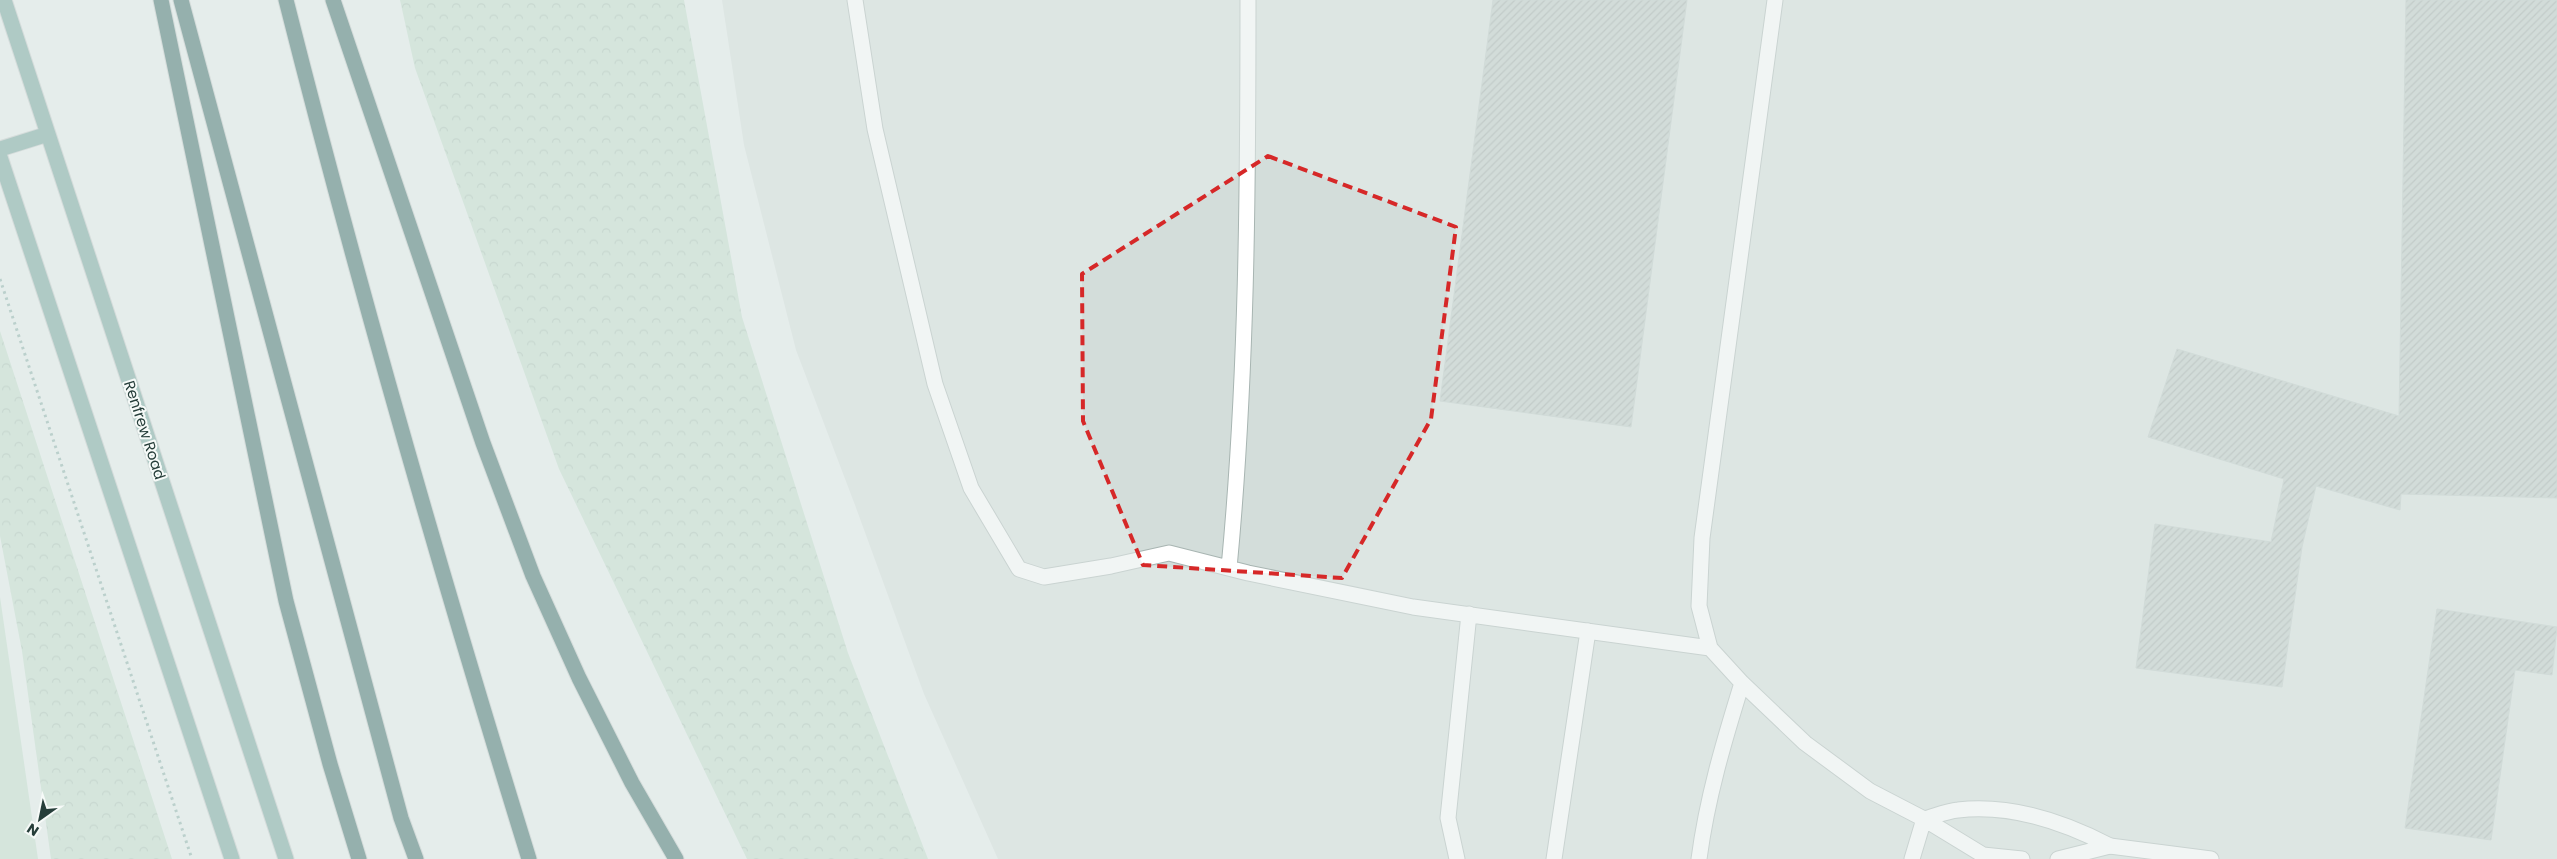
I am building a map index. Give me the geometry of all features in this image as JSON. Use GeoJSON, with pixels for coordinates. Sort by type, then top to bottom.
{"type":"FeatureCollection","features":[{"type":"Feature","properties":{"kind":"highway"},"geometry":{"type":"LineString","coordinates":[[160,0],[286,601],[330,764],[359,859]]}},
{"type":"Feature","properties":{"kind":"highway"},"geometry":{"type":"LineString","coordinates":[[182,0],[402,818],[416,859]]}},
{"type":"Feature","properties":{"kind":"highway"},"geometry":{"type":"LineString","coordinates":[[286,0],[384,375],[461,639],[529,859]]}},
{"type":"Feature","properties":{"kind":"highway"},"geometry":{"type":"LineString","coordinates":[[333,0],[483,443],[533,576],[592,704],[632,783],[676,859]]}},
{"type":"Feature","properties":{"kind":"main road","name":"Renfrew Road"},"geometry":{"type":"LineString","coordinates":[[4,0],[286,859]]}},
{"type":"Feature","properties":{"kind":"main road"},"geometry":{"type":"LineString","coordinates":[[0,149],[48,134]]}},
{"type":"Feature","properties":{"kind":"main road"},"geometry":{"type":"LineString","coordinates":[[0,156],[232,859]]}},
{"type":"Feature","properties":{"kind":"street"},"geometry":{"type":"LineString","coordinates":[[855,0],[875,130],[935,384],[971,488],[1019,569],[1044,577],[1111,566],[1169,553],[1229,568],[1413,607],[1710,648]]}},
{"type":"Feature","properties":{"kind":"street"},"geometry":{"type":"LineString","coordinates":[[1229,568],[1238,474],[1248,246],[1248,0]]}},
{"type":"Feature","properties":{"kind":"street"},"geometry":{"type":"LineString","coordinates":[[1775,0],[1702,538],[1700,606],[1710,648],[1742,683],[1805,742],[1862,786],[1924,819],[1984,855],[2022,859]]}},
{"type":"Feature","properties":{"kind":"street"},"geometry":{"type":"LineString","coordinates":[[1457,859],[1448,818],[1469,614]]}},
{"type":"Feature","properties":{"kind":"street"},"geometry":{"type":"LineString","coordinates":[[1554,859],[1588,631]]}},
{"type":"Feature","properties":{"kind":"street"},"geometry":{"type":"LineString","coordinates":[[1699,859],[1703,828],[1719,756],[1742,683]]}},
{"type":"Feature","properties":{"kind":"street"},"geometry":{"type":"LineString","coordinates":[[1924,819],[1956,810],[1987,809],[2050,820],[2079,830],[2110,846],[2211,859]]}},
{"type":"Feature","properties":{"kind":"street"},"geometry":{"type":"LineString","coordinates":[[1912,859],[1924,819]]}},
{"type":"Feature","properties":{"kind":"street"},"geometry":{"type":"LineString","coordinates":[[2058,859],[2110,846]]}},
{"type":"Feature","properties":{"kind":"path"},"geometry":{"type":"LineString","coordinates":[[0,279],[192,859]]}},
{"type":"Feature","properties":{"kind":"highlighted area"},"geometry":{"type":"Polygon","coordinates":[[[1268,156],[1456,227],[1431,419],[1342,578],[1143,565],[1083,421],[1082,274],[1268,156]]]}},
{"type":"Feature","properties":{"kind":"shaded area"},"geometry":{"type":"Polygon","coordinates":[[[722,0],[2557,0],[2557,859],[998,859],[924,694],[796,350],[744,145],[722,0]]]}},
{"type":"Feature","properties":{"kind":"green space"},"geometry":{"type":"Polygon","coordinates":[[[400,0],[684,0],[742,317],[848,653],[928,859],[747,859],[559,469],[415,68],[400,0]]]}},
{"type":"Feature","properties":{"kind":"green space"},"geometry":{"type":"Polygon","coordinates":[[[0,331],[172,859],[51,859],[22,651],[0,536],[0,331]]]}},
{"type":"Feature","properties":{"kind":"green space"},"geometry":{"type":"Polygon","coordinates":[[[0,597],[38,859],[0,859],[0,597]]]}},
{"type":"Feature","properties":{"kind":"building"},"geometry":{"type":"Polygon","coordinates":[[[1493,0],[1687,0],[1631,427],[1440,401],[1493,0]]]}},
{"type":"Feature","properties":{"kind":"building"},"geometry":{"type":"Polygon","coordinates":[[[2406,0],[2557,0],[2557,498],[2401,494],[2400,510],[2316,486],[2302,547],[2282,687],[2136,668],[2155,524],[2271,542],[2284,479],[2148,437],[2177,349],[2399,416],[2406,0]]]}},
{"type":"Feature","properties":{"kind":"building"},"geometry":{"type":"Polygon","coordinates":[[[2437,609],[2557,627],[2552,675],[2515,670],[2491,840],[2405,828],[2437,609]]]}}]}
